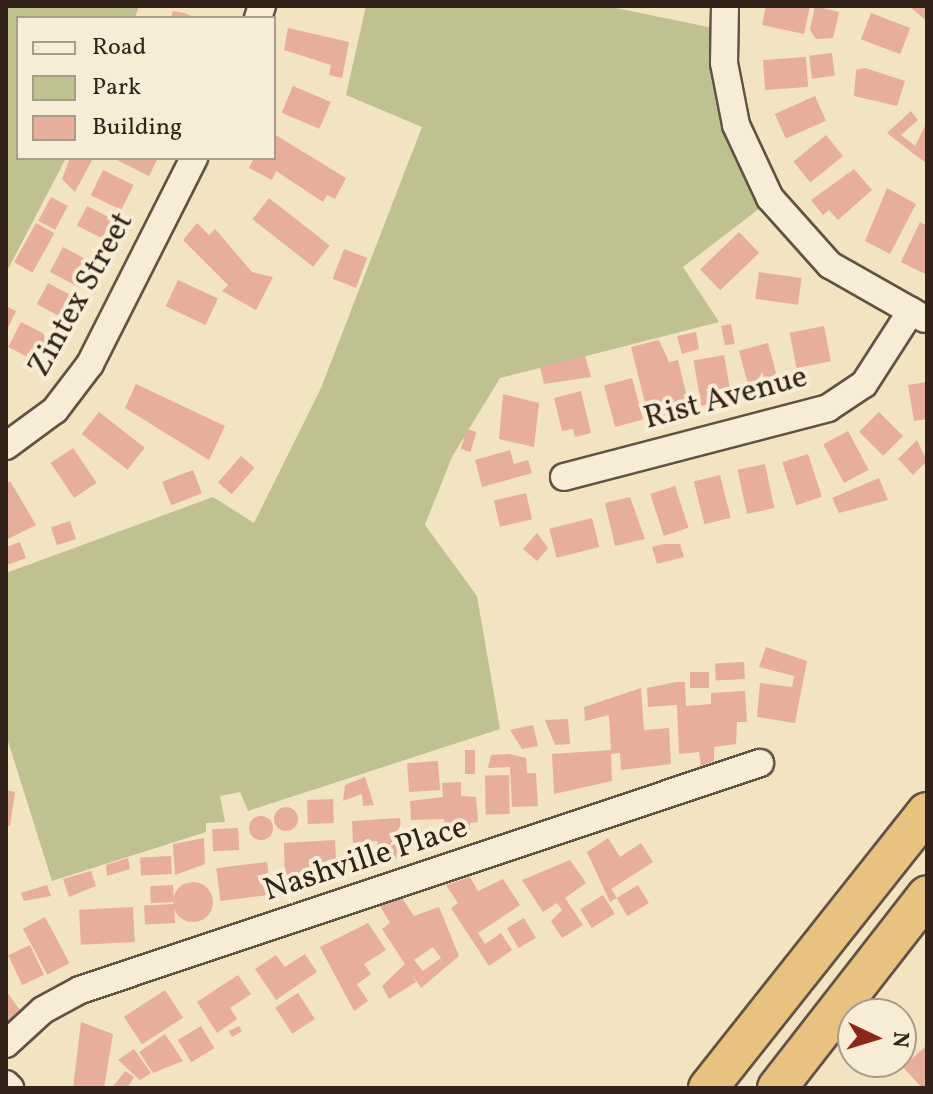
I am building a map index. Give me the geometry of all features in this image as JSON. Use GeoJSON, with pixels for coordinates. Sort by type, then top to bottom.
{"type":"FeatureCollection","features":[{"type":"Feature","properties":{"kind":"highway"},"geometry":{"type":"LineString","coordinates":[[708,1088],[927,812]]}},
{"type":"Feature","properties":{"kind":"highway"},"geometry":{"type":"LineString","coordinates":[[777,1088],[927,895]]}},
{"type":"Feature","properties":{"kind":"street"},"geometry":{"type":"LineString","coordinates":[[725,6],[724,63],[736,125],[770,198],[830,265],[919,316]]}},
{"type":"Feature","properties":{"kind":"street","name":"Zintex Street"},"geometry":{"type":"LineString","coordinates":[[6,446],[55,410],[90,364],[193,160]]}},
{"type":"Feature","properties":{"kind":"street","name":"Rist Avenue"},"geometry":{"type":"LineString","coordinates":[[564,477],[828,408],[864,384],[919,316]]}},
{"type":"Feature","properties":{"kind":"street","name":"Nashville Place"},"geometry":{"type":"LineString","coordinates":[[6,1044],[43,1010],[80,990],[760,763]]}},
{"type":"Feature","properties":{"kind":"green space"},"geometry":{"type":"Polygon","coordinates":[[[6,6],[139,6],[136,16],[16,16],[16,160],[65,160],[6,273],[6,6]]]}},
{"type":"Feature","properties":{"kind":"green space"},"geometry":{"type":"Polygon","coordinates":[[[366,6],[606,6],[723,30],[724,63],[772,199],[683,267],[719,322],[500,378],[452,457],[425,525],[477,596],[500,729],[248,811],[240,792],[220,796],[225,822],[206,823],[206,832],[52,881],[6,735],[6,573],[213,497],[254,523],[321,388],[422,127],[346,95],[366,6]]]}},
{"type":"Feature","properties":{"kind":"building"},"geometry":{"type":"Polygon","coordinates":[[[766,6],[810,6],[804,34],[762,25],[766,6]]]}},
{"type":"Feature","properties":{"kind":"building"},"geometry":{"type":"Polygon","coordinates":[[[815,6],[839,12],[833,38],[816,39],[810,30],[815,6]]]}},
{"type":"Feature","properties":{"kind":"building"},"geometry":{"type":"Polygon","coordinates":[[[909,6],[927,6],[927,16],[924,19],[909,6]]]}},
{"type":"Feature","properties":{"kind":"building"},"geometry":{"type":"Polygon","coordinates":[[[173,11],[192,16],[172,16],[173,11]]]}},
{"type":"Feature","properties":{"kind":"building"},"geometry":{"type":"Polygon","coordinates":[[[871,13],[910,28],[900,54],[861,39],[871,13]]]}},
{"type":"Feature","properties":{"kind":"building"},"geometry":{"type":"Polygon","coordinates":[[[288,28],[349,42],[342,78],[329,75],[331,65],[284,50],[288,28]]]}},
{"type":"Feature","properties":{"kind":"building"},"geometry":{"type":"Polygon","coordinates":[[[832,53],[835,76],[812,79],[809,56],[832,53]]]}},
{"type":"Feature","properties":{"kind":"building"},"geometry":{"type":"Polygon","coordinates":[[[806,57],[808,87],[765,90],[763,60],[806,57]]]}},
{"type":"Feature","properties":{"kind":"building"},"geometry":{"type":"Polygon","coordinates":[[[865,68],[905,81],[897,106],[854,96],[856,70],[865,68]]]}},
{"type":"Feature","properties":{"kind":"building"},"geometry":{"type":"Polygon","coordinates":[[[293,86],[331,102],[319,129],[282,113],[293,86]]]}},
{"type":"Feature","properties":{"kind":"building"},"geometry":{"type":"Polygon","coordinates":[[[815,96],[826,121],[786,139],[775,114],[815,96]]]}},
{"type":"Feature","properties":{"kind":"building"},"geometry":{"type":"Polygon","coordinates":[[[911,111],[918,120],[901,135],[915,146],[927,122],[927,164],[887,133],[911,111]]]}},
{"type":"Feature","properties":{"kind":"building"},"geometry":{"type":"Polygon","coordinates":[[[276,135],[346,178],[335,199],[327,195],[323,202],[276,171],[272,180],[249,168],[253,160],[276,160],[276,135]]]}},
{"type":"Feature","properties":{"kind":"building"},"geometry":{"type":"Polygon","coordinates":[[[826,135],[843,156],[810,182],[793,161],[826,135]]]}},
{"type":"Feature","properties":{"kind":"building"},"geometry":{"type":"Polygon","coordinates":[[[69,160],[92,160],[75,192],[62,179],[69,160]]]}},
{"type":"Feature","properties":{"kind":"building"},"geometry":{"type":"Polygon","coordinates":[[[117,160],[157,160],[149,176],[117,160]]]}},
{"type":"Feature","properties":{"kind":"building"},"geometry":{"type":"Polygon","coordinates":[[[854,169],[872,190],[838,220],[829,210],[823,215],[811,200],[854,169]]]}},
{"type":"Feature","properties":{"kind":"building"},"geometry":{"type":"Polygon","coordinates":[[[103,170],[134,185],[121,210],[91,195],[103,170]]]}},
{"type":"Feature","properties":{"kind":"building"},"geometry":{"type":"Polygon","coordinates":[[[887,188],[916,204],[890,254],[865,241],[887,188]]]}},
{"type":"Feature","properties":{"kind":"building"},"geometry":{"type":"Polygon","coordinates":[[[51,197],[68,206],[55,230],[38,221],[51,197]]]}},
{"type":"Feature","properties":{"kind":"building"},"geometry":{"type":"Polygon","coordinates":[[[269,198],[330,245],[313,267],[252,219],[269,198]]]}},
{"type":"Feature","properties":{"kind":"building"},"geometry":{"type":"Polygon","coordinates":[[[87,206],[112,219],[102,238],[77,226],[87,206]]]}},
{"type":"Feature","properties":{"kind":"building"},"geometry":{"type":"Polygon","coordinates":[[[920,222],[927,226],[925,274],[901,262],[920,222]]]}},
{"type":"Feature","properties":{"kind":"building"},"geometry":{"type":"Polygon","coordinates":[[[36,223],[54,233],[33,273],[14,262],[36,223]]]}},
{"type":"Feature","properties":{"kind":"building"},"geometry":{"type":"Polygon","coordinates":[[[197,223],[209,235],[215,229],[252,272],[273,277],[256,310],[222,291],[228,285],[183,240],[197,223]]]}},
{"type":"Feature","properties":{"kind":"building"},"geometry":{"type":"Polygon","coordinates":[[[739,232],[759,253],[720,290],[700,270],[739,232]]]}},
{"type":"Feature","properties":{"kind":"building"},"geometry":{"type":"Polygon","coordinates":[[[63,247],[93,263],[80,288],[50,272],[63,247]]]}},
{"type":"Feature","properties":{"kind":"building"},"geometry":{"type":"Polygon","coordinates":[[[344,249],[367,258],[356,288],[333,279],[344,249]]]}},
{"type":"Feature","properties":{"kind":"building"},"geometry":{"type":"Polygon","coordinates":[[[759,272],[802,278],[798,305],[755,299],[759,272]]]}},
{"type":"Feature","properties":{"kind":"building"},"geometry":{"type":"Polygon","coordinates":[[[178,280],[218,299],[206,325],[166,306],[178,280]]]}},
{"type":"Feature","properties":{"kind":"building"},"geometry":{"type":"Polygon","coordinates":[[[48,283],[72,296],[61,317],[37,304],[48,283]]]}},
{"type":"Feature","properties":{"kind":"building"},"geometry":{"type":"Polygon","coordinates":[[[6,306],[16,311],[6,332],[6,306]]]}},
{"type":"Feature","properties":{"kind":"building"},"geometry":{"type":"Polygon","coordinates":[[[21,322],[50,337],[38,362],[8,347],[21,322]]]}},
{"type":"Feature","properties":{"kind":"building"},"geometry":{"type":"Polygon","coordinates":[[[731,324],[735,344],[725,346],[721,326],[731,324]]]}},
{"type":"Feature","properties":{"kind":"building"},"geometry":{"type":"Polygon","coordinates":[[[824,326],[831,361],[797,368],[790,333],[824,326]]]}},
{"type":"Feature","properties":{"kind":"building"},"geometry":{"type":"Polygon","coordinates":[[[696,332],[699,349],[682,354],[677,336],[696,332]]]}},
{"type":"Feature","properties":{"kind":"building"},"geometry":{"type":"Polygon","coordinates":[[[659,340],[669,362],[678,360],[690,409],[649,419],[631,347],[659,340]]]}},
{"type":"Feature","properties":{"kind":"building"},"geometry":{"type":"Polygon","coordinates":[[[768,343],[782,395],[753,403],[739,351],[768,343]]]}},
{"type":"Feature","properties":{"kind":"building"},"geometry":{"type":"Polygon","coordinates":[[[724,355],[732,400],[701,406],[693,360],[724,355]]]}},
{"type":"Feature","properties":{"kind":"building"},"geometry":{"type":"Polygon","coordinates":[[[585,356],[591,377],[544,384],[540,367],[585,356]]]}},
{"type":"Feature","properties":{"kind":"building"},"geometry":{"type":"Polygon","coordinates":[[[632,378],[643,420],[615,427],[604,386],[632,378]]]}},
{"type":"Feature","properties":{"kind":"building"},"geometry":{"type":"Polygon","coordinates":[[[927,382],[927,419],[914,421],[908,385],[927,382]]]}},
{"type":"Feature","properties":{"kind":"building"},"geometry":{"type":"Polygon","coordinates":[[[136,384],[225,426],[209,460],[125,408],[136,384]]]}},
{"type":"Feature","properties":{"kind":"building"},"geometry":{"type":"Polygon","coordinates":[[[581,391],[591,433],[575,437],[573,429],[562,431],[554,398],[581,391]]]}},
{"type":"Feature","properties":{"kind":"building"},"geometry":{"type":"Polygon","coordinates":[[[503,394],[539,403],[534,447],[499,439],[503,394]]]}},
{"type":"Feature","properties":{"kind":"building"},"geometry":{"type":"Polygon","coordinates":[[[99,412],[145,448],[127,470],[82,434],[99,412]]]}},
{"type":"Feature","properties":{"kind":"building"},"geometry":{"type":"Polygon","coordinates":[[[879,412],[903,436],[883,456],[859,432],[879,412]]]}},
{"type":"Feature","properties":{"kind":"building"},"geometry":{"type":"Polygon","coordinates":[[[467,429],[477,432],[470,452],[461,449],[467,429]]]}},
{"type":"Feature","properties":{"kind":"building"},"geometry":{"type":"Polygon","coordinates":[[[848,431],[869,470],[844,483],[823,444],[848,431]]]}},
{"type":"Feature","properties":{"kind":"building"},"geometry":{"type":"Polygon","coordinates":[[[917,440],[927,461],[913,475],[898,459],[917,440]]]}},
{"type":"Feature","properties":{"kind":"building"},"geometry":{"type":"Polygon","coordinates":[[[73,448],[96,483],[74,498],[51,463],[73,448]]]}},
{"type":"Feature","properties":{"kind":"building"},"geometry":{"type":"Polygon","coordinates":[[[510,450],[514,464],[528,460],[532,473],[482,487],[475,460],[510,450]]]}},
{"type":"Feature","properties":{"kind":"building"},"geometry":{"type":"Polygon","coordinates":[[[808,454],[822,497],[796,505],[782,462],[808,454]]]}},
{"type":"Feature","properties":{"kind":"building"},"geometry":{"type":"Polygon","coordinates":[[[241,456],[255,468],[232,494],[218,482],[241,456]]]}},
{"type":"Feature","properties":{"kind":"building"},"geometry":{"type":"Polygon","coordinates":[[[765,464],[774,508],[747,514],[738,470],[765,464]]]}},
{"type":"Feature","properties":{"kind":"building"},"geometry":{"type":"Polygon","coordinates":[[[193,470],[202,493],[171,505],[162,482],[193,470]]]}},
{"type":"Feature","properties":{"kind":"building"},"geometry":{"type":"Polygon","coordinates":[[[720,475],[731,518],[704,524],[694,482],[720,475]]]}},
{"type":"Feature","properties":{"kind":"building"},"geometry":{"type":"Polygon","coordinates":[[[879,478],[888,500],[839,513],[832,498],[879,478]]]}},
{"type":"Feature","properties":{"kind":"building"},"geometry":{"type":"Polygon","coordinates":[[[10,481],[36,525],[8,539],[6,484],[10,481]]]}},
{"type":"Feature","properties":{"kind":"building"},"geometry":{"type":"Polygon","coordinates":[[[675,486],[689,528],[664,536],[650,494],[675,486]]]}},
{"type":"Feature","properties":{"kind":"building"},"geometry":{"type":"Polygon","coordinates":[[[526,493],[532,519],[500,527],[494,500],[526,493]]]}},
{"type":"Feature","properties":{"kind":"building"},"geometry":{"type":"Polygon","coordinates":[[[630,497],[645,539],[615,546],[605,503],[630,497]]]}},
{"type":"Feature","properties":{"kind":"building"},"geometry":{"type":"Polygon","coordinates":[[[592,518],[599,547],[557,558],[549,529],[592,518]]]}},
{"type":"Feature","properties":{"kind":"building"},"geometry":{"type":"Polygon","coordinates":[[[70,521],[76,539],[57,545],[51,527],[70,521]]]}},
{"type":"Feature","properties":{"kind":"building"},"geometry":{"type":"Polygon","coordinates":[[[537,533],[548,548],[537,561],[523,549],[537,533]]]}},
{"type":"Feature","properties":{"kind":"building"},"geometry":{"type":"Polygon","coordinates":[[[20,542],[26,558],[7,565],[6,547],[20,542]]]}},
{"type":"Feature","properties":{"kind":"building"},"geometry":{"type":"Polygon","coordinates":[[[680,544],[684,557],[657,564],[652,547],[680,544]]]}},
{"type":"Feature","properties":{"kind":"building"},"geometry":{"type":"Polygon","coordinates":[[[766,647],[807,661],[795,723],[757,717],[760,683],[792,687],[794,676],[759,667],[766,647]]]}},
{"type":"Feature","properties":{"kind":"building"},"geometry":{"type":"Polygon","coordinates":[[[744,662],[745,679],[716,680],[715,664],[744,662]]]}},
{"type":"Feature","properties":{"kind":"building"},"geometry":{"type":"Polygon","coordinates":[[[690,672],[709,672],[709,688],[690,688],[690,672]]]}},
{"type":"Feature","properties":{"kind":"building"},"geometry":{"type":"Polygon","coordinates":[[[685,682],[686,706],[711,704],[711,693],[745,691],[747,722],[737,722],[736,744],[714,747],[714,761],[701,766],[699,752],[679,754],[677,705],[648,707],[647,688],[685,682]]]}},
{"type":"Feature","properties":{"kind":"building"},"geometry":{"type":"Polygon","coordinates":[[[641,688],[644,730],[669,728],[671,764],[621,770],[620,753],[611,754],[612,781],[554,794],[552,754],[611,750],[609,715],[585,721],[584,707],[641,688]]]}},
{"type":"Feature","properties":{"kind":"building"},"geometry":{"type":"Polygon","coordinates":[[[568,719],[570,744],[555,745],[545,720],[568,719]]]}},
{"type":"Feature","properties":{"kind":"building"},"geometry":{"type":"Polygon","coordinates":[[[533,725],[538,746],[522,749],[510,730],[533,725]]]}},
{"type":"Feature","properties":{"kind":"building"},"geometry":{"type":"Polygon","coordinates":[[[465,750],[475,750],[475,774],[465,774],[465,750]]]}},
{"type":"Feature","properties":{"kind":"building"},"geometry":{"type":"Polygon","coordinates":[[[509,754],[526,758],[527,773],[536,773],[538,806],[512,807],[510,767],[488,768],[491,755],[509,754]]]}},
{"type":"Feature","properties":{"kind":"building"},"geometry":{"type":"Polygon","coordinates":[[[438,761],[440,790],[409,792],[407,763],[438,761]]]}},
{"type":"Feature","properties":{"kind":"building"},"geometry":{"type":"Polygon","coordinates":[[[485,775],[509,775],[510,814],[486,814],[485,775]]]}},
{"type":"Feature","properties":{"kind":"building"},"geometry":{"type":"Polygon","coordinates":[[[365,777],[374,805],[363,806],[362,794],[343,801],[345,785],[365,777]]]}},
{"type":"Feature","properties":{"kind":"building"},"geometry":{"type":"Polygon","coordinates":[[[461,782],[461,796],[476,797],[478,822],[470,823],[470,831],[445,833],[444,819],[411,820],[410,801],[443,797],[442,783],[461,782]]]}},
{"type":"Feature","properties":{"kind":"building"},"geometry":{"type":"Polygon","coordinates":[[[6,790],[15,792],[10,826],[6,826],[6,790]]]}},
{"type":"Feature","properties":{"kind":"building"},"geometry":{"type":"Polygon","coordinates":[[[333,799],[334,823],[308,824],[307,800],[333,799]]]}},
{"type":"Feature","properties":{"kind":"building"},"geometry":{"type":"Polygon","coordinates":[[[286,807],[295,810],[298,819],[295,828],[286,831],[277,828],[274,819],[277,810],[286,807]]]}},
{"type":"Feature","properties":{"kind":"building"},"geometry":{"type":"Polygon","coordinates":[[[256,816],[266,816],[273,823],[273,833],[266,840],[256,840],[249,833],[249,823],[256,816]]]}},
{"type":"Feature","properties":{"kind":"building"},"geometry":{"type":"Polygon","coordinates":[[[400,818],[403,858],[379,859],[377,841],[353,843],[352,821],[400,818]]]}},
{"type":"Feature","properties":{"kind":"building"},"geometry":{"type":"Polygon","coordinates":[[[238,828],[239,850],[213,851],[212,829],[238,828]]]}},
{"type":"Feature","properties":{"kind":"building"},"geometry":{"type":"Polygon","coordinates":[[[204,838],[205,864],[175,875],[173,844],[204,838]]]}},
{"type":"Feature","properties":{"kind":"building"},"geometry":{"type":"Polygon","coordinates":[[[608,838],[620,857],[641,843],[653,862],[611,889],[617,898],[610,902],[587,852],[608,838]]]}},
{"type":"Feature","properties":{"kind":"building"},"geometry":{"type":"Polygon","coordinates":[[[335,840],[337,877],[285,886],[284,843],[335,840]]]}},
{"type":"Feature","properties":{"kind":"building"},"geometry":{"type":"Polygon","coordinates":[[[171,856],[172,874],[141,876],[140,858],[171,856]]]}},
{"type":"Feature","properties":{"kind":"building"},"geometry":{"type":"Polygon","coordinates":[[[128,858],[130,869],[107,876],[106,865],[128,858]]]}},
{"type":"Feature","properties":{"kind":"building"},"geometry":{"type":"Polygon","coordinates":[[[570,860],[586,883],[565,898],[583,925],[562,938],[551,921],[562,910],[557,903],[543,912],[522,880],[570,860]]]}},
{"type":"Feature","properties":{"kind":"building"},"geometry":{"type":"Polygon","coordinates":[[[267,862],[271,895],[220,901],[216,868],[267,862]]]}},
{"type":"Feature","properties":{"kind":"building"},"geometry":{"type":"Polygon","coordinates":[[[91,871],[96,886],[69,897],[63,879],[91,871]]]}},
{"type":"Feature","properties":{"kind":"building"},"geometry":{"type":"Polygon","coordinates":[[[470,877],[478,891],[503,879],[520,905],[478,933],[485,944],[501,933],[512,950],[489,966],[451,908],[458,903],[446,885],[470,877]]]}},
{"type":"Feature","properties":{"kind":"building"},"geometry":{"type":"Polygon","coordinates":[[[193,882],[207,888],[213,902],[207,916],[193,922],[179,916],[173,902],[179,888],[193,882]]]}},
{"type":"Feature","properties":{"kind":"building"},"geometry":{"type":"Polygon","coordinates":[[[47,885],[51,896],[24,901],[21,893],[47,885]]]}},
{"type":"Feature","properties":{"kind":"building"},"geometry":{"type":"Polygon","coordinates":[[[173,885],[174,902],[151,903],[150,886],[173,885]]]}},
{"type":"Feature","properties":{"kind":"building"},"geometry":{"type":"Polygon","coordinates":[[[638,885],[649,903],[627,916],[617,898],[638,885]]]}},
{"type":"Feature","properties":{"kind":"building"},"geometry":{"type":"Polygon","coordinates":[[[603,895],[615,914],[592,928],[580,909],[603,895]]]}},
{"type":"Feature","properties":{"kind":"building"},"geometry":{"type":"Polygon","coordinates":[[[402,898],[414,916],[439,907],[459,956],[421,988],[411,973],[416,982],[389,999],[382,986],[405,964],[382,929],[390,923],[380,906],[402,898]],[[433,947],[414,960],[423,971],[441,958],[433,947]]]}},
{"type":"Feature","properties":{"kind":"building"},"geometry":{"type":"Polygon","coordinates":[[[174,904],[175,923],[145,925],[144,906],[174,904]]]}},
{"type":"Feature","properties":{"kind":"building"},"geometry":{"type":"Polygon","coordinates":[[[133,907],[135,942],[81,945],[79,910],[133,907]]]}},
{"type":"Feature","properties":{"kind":"building"},"geometry":{"type":"Polygon","coordinates":[[[45,917],[69,963],[47,975],[23,929],[45,917]]]}},
{"type":"Feature","properties":{"kind":"building"},"geometry":{"type":"Polygon","coordinates":[[[524,918],[536,938],[519,948],[507,928],[524,918]]]}},
{"type":"Feature","properties":{"kind":"building"},"geometry":{"type":"Polygon","coordinates":[[[368,923],[386,950],[364,964],[371,974],[357,984],[368,1001],[354,1011],[320,947],[368,923]]]}},
{"type":"Feature","properties":{"kind":"building"},"geometry":{"type":"Polygon","coordinates":[[[30,945],[44,975],[22,985],[8,955],[30,945]]]}},
{"type":"Feature","properties":{"kind":"building"},"geometry":{"type":"Polygon","coordinates":[[[305,954],[317,972],[276,1000],[255,969],[276,955],[285,967],[305,954]]]}},
{"type":"Feature","properties":{"kind":"building"},"geometry":{"type":"Polygon","coordinates":[[[238,975],[251,994],[230,1008],[237,1019],[217,1033],[197,1002],[238,975]]]}},
{"type":"Feature","properties":{"kind":"building"},"geometry":{"type":"Polygon","coordinates":[[[165,990],[183,1018],[142,1044],[124,1017],[165,990]]]}},
{"type":"Feature","properties":{"kind":"building"},"geometry":{"type":"Polygon","coordinates":[[[6,991],[23,1014],[6,1027],[6,991]]]}},
{"type":"Feature","properties":{"kind":"building"},"geometry":{"type":"Polygon","coordinates":[[[298,993],[315,1019],[292,1034],[275,1008],[298,993]]]}},
{"type":"Feature","properties":{"kind":"building"},"geometry":{"type":"Polygon","coordinates":[[[81,1022],[113,1034],[104,1088],[73,1088],[81,1022]]]}},
{"type":"Feature","properties":{"kind":"building"},"geometry":{"type":"Polygon","coordinates":[[[201,1026],[214,1048],[191,1062],[178,1040],[201,1026]]]}},
{"type":"Feature","properties":{"kind":"building"},"geometry":{"type":"Polygon","coordinates":[[[239,1026],[242,1031],[232,1037],[229,1031],[239,1026]]]}},
{"type":"Feature","properties":{"kind":"building"},"geometry":{"type":"Polygon","coordinates":[[[165,1034],[183,1061],[153,1073],[139,1052],[165,1034]]]}},
{"type":"Feature","properties":{"kind":"building"},"geometry":{"type":"Polygon","coordinates":[[[927,1045],[927,1088],[922,1088],[913,1078],[917,1078],[917,1054],[927,1045]]]}},
{"type":"Feature","properties":{"kind":"building"},"geometry":{"type":"Polygon","coordinates":[[[134,1049],[151,1073],[140,1080],[118,1060],[134,1049]]]}},
{"type":"Feature","properties":{"kind":"building"},"geometry":{"type":"Polygon","coordinates":[[[125,1071],[134,1077],[127,1088],[112,1088],[125,1071]]]}}]}
